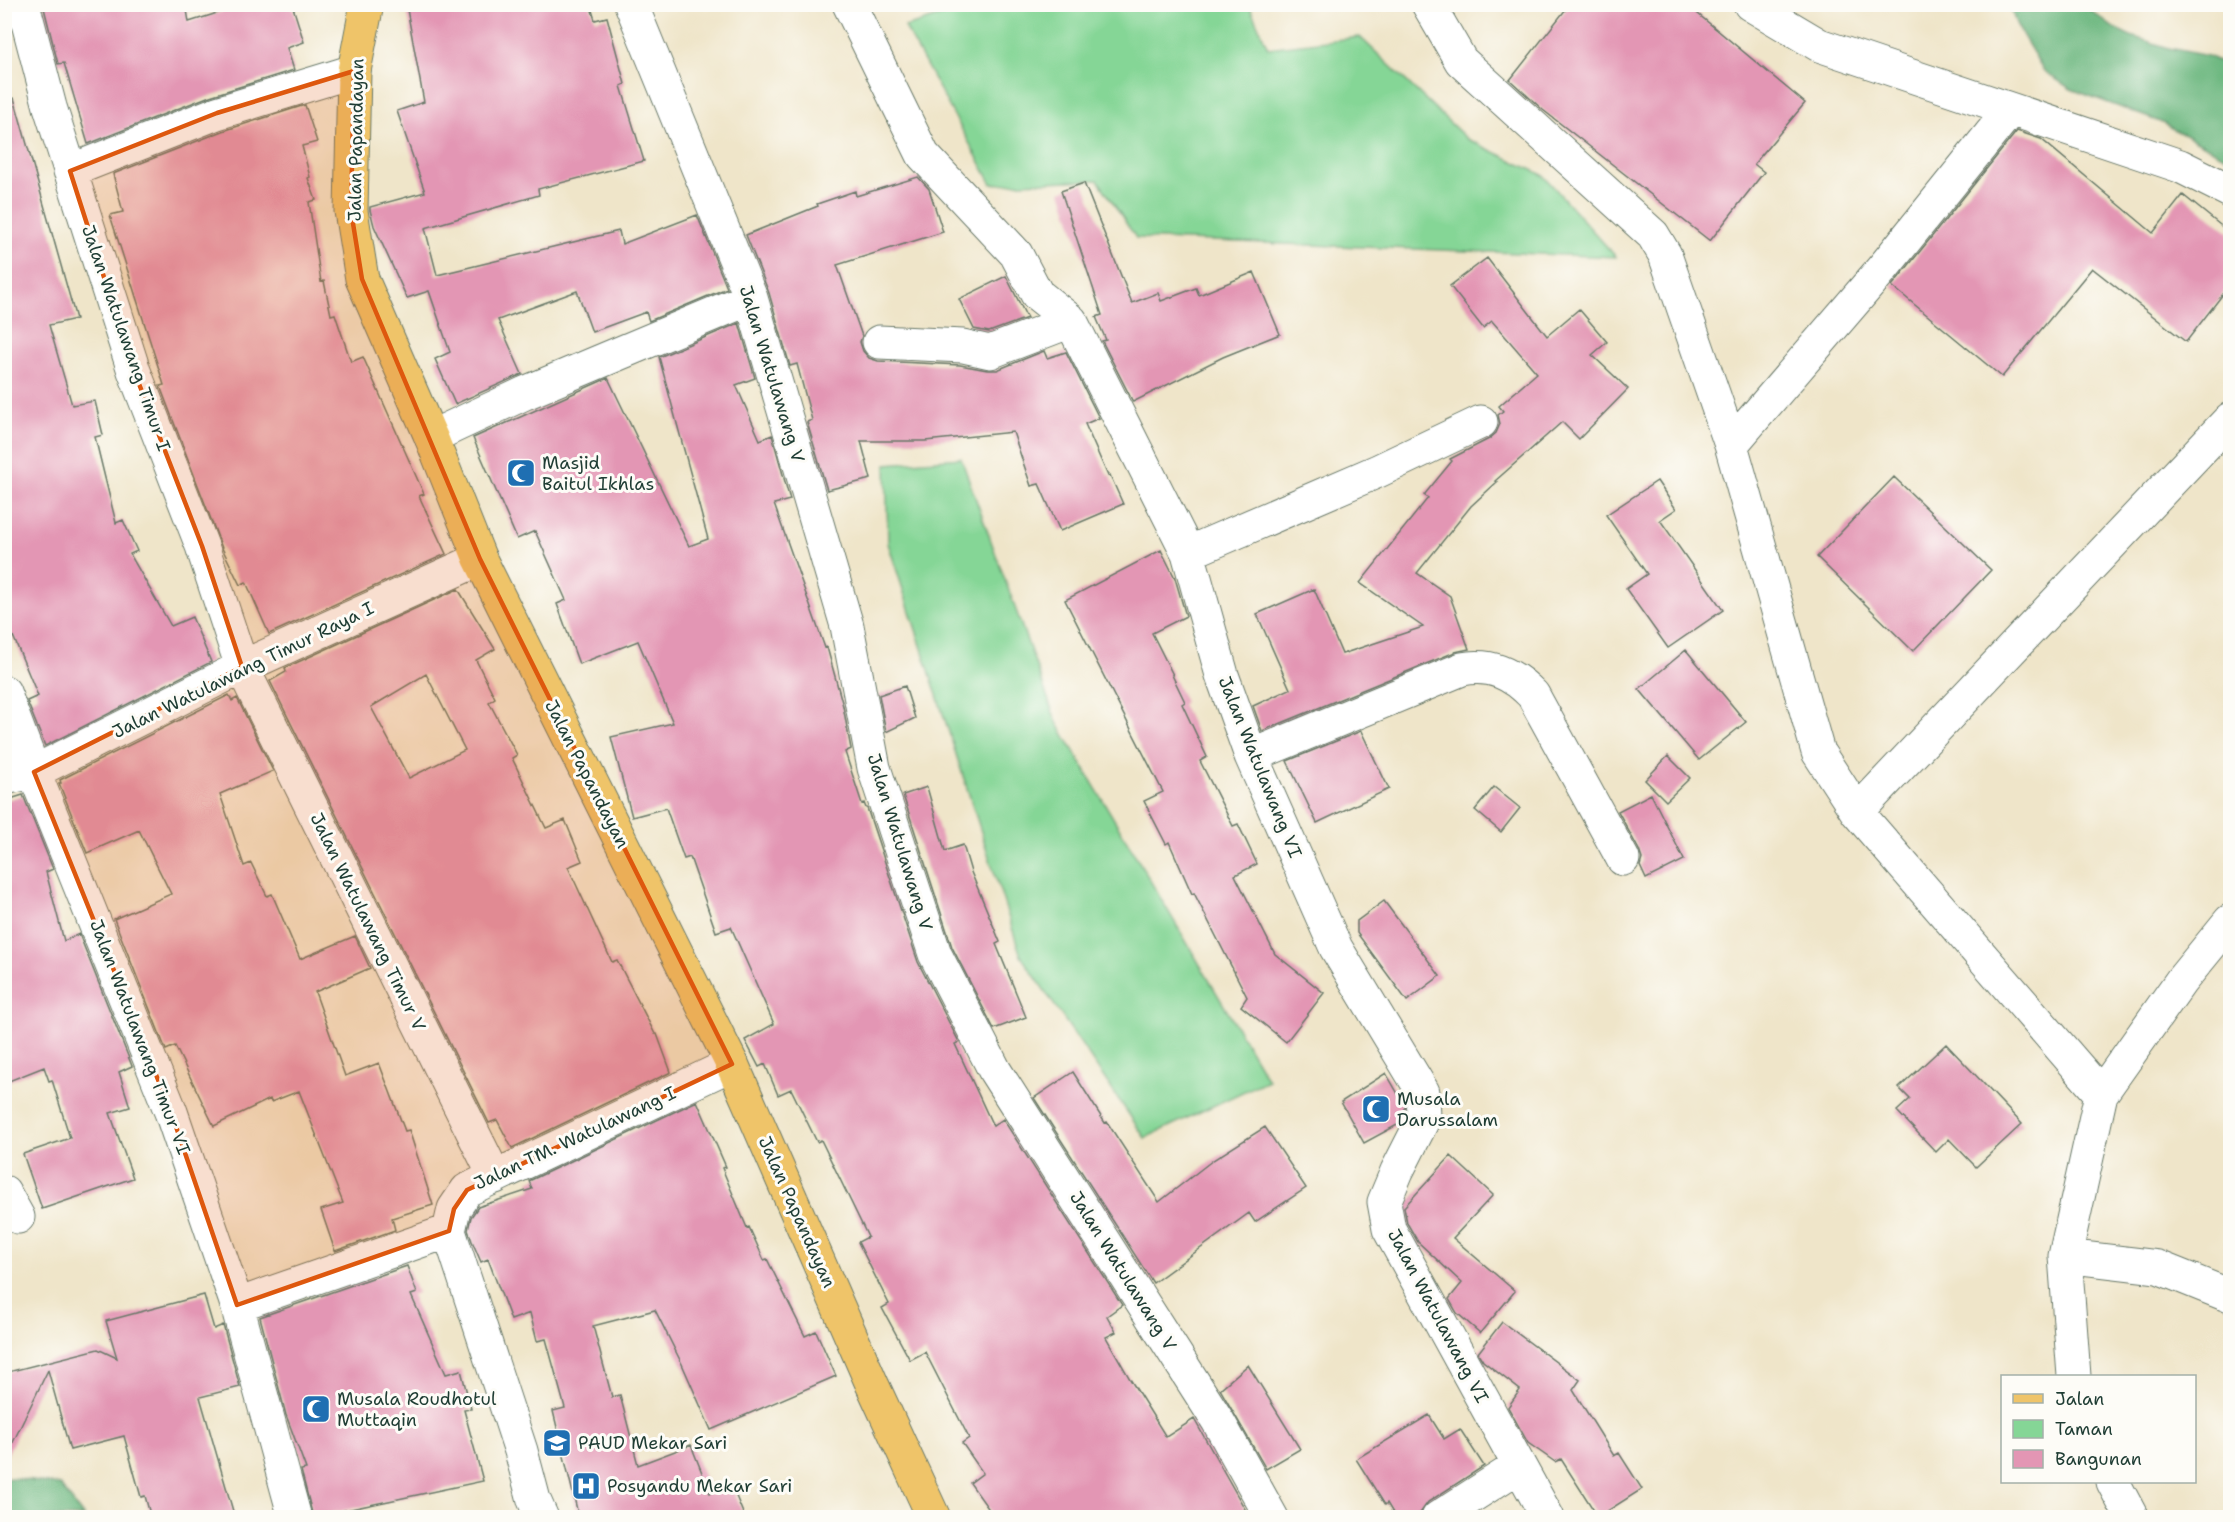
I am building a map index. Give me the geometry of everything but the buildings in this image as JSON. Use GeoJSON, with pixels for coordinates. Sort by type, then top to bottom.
{"type":"FeatureCollection","features":[{"type":"Feature","properties":{"kind":"main road","name":"Jalan Papandayan"},"geometry":{"type":"LineString","coordinates":[[367,4],[354,71],[351,211],[362,279],[480,559],[732,1064],[872,1384],[934,1518]]}},
{"type":"Feature","properties":{"kind":"street","name":"Jalan Watulawang Timur I"},"geometry":{"type":"LineString","coordinates":[[23,4],[50,107],[134,371],[202,546],[242,667]]}},
{"type":"Feature","properties":{"kind":"street","name":"Jalan Watulawang V"},"geometry":{"type":"LineString","coordinates":[[632,4],[751,298],[847,626],[874,768],[935,954],[994,1071],[1218,1421],[1272,1518]]}},
{"type":"Feature","properties":{"kind":"street","name":"Jalan Watulawang VI"},"geometry":{"type":"LineString","coordinates":[[849,4],[923,154],[1016,254],[1037,294],[1071,321],[1188,553],[1222,675],[1251,756],[1336,948],[1423,1092],[1424,1118],[1384,1202],[1389,1229],[1548,1518]]}},
{"type":"Feature","properties":{"kind":"street"},"geometry":{"type":"LineString","coordinates":[[1428,4],[1461,61],[1653,234],[1665,255],[1731,445],[1818,752],[1857,812],[2101,1094]]}},
{"type":"Feature","properties":{"kind":"street"},"geometry":{"type":"LineString","coordinates":[[1750,4],[1819,45],[2180,166],[2230,191]]}},
{"type":"Feature","properties":{"kind":"street"},"geometry":{"type":"LineString","coordinates":[[70,171],[217,113],[354,71]]}},
{"type":"Feature","properties":{"kind":"street"},"geometry":{"type":"LineString","coordinates":[[1731,445],[1882,269],[2010,110]]}},
{"type":"Feature","properties":{"kind":"street"},"geometry":{"type":"LineString","coordinates":[[430,437],[525,393],[751,298]]}},
{"type":"Feature","properties":{"kind":"street"},"geometry":{"type":"LineString","coordinates":[[879,342],[963,346],[990,352],[1071,321]]}},
{"type":"Feature","properties":{"kind":"street"},"geometry":{"type":"LineString","coordinates":[[1857,812],[2230,420]]}},
{"type":"Feature","properties":{"kind":"street"},"geometry":{"type":"LineString","coordinates":[[1188,553],[1378,471],[1480,422]]}},
{"type":"Feature","properties":{"kind":"street","name":"Jalan Watulawang Timur Raya I"},"geometry":{"type":"LineString","coordinates":[[19,775],[242,667],[480,559]]}},
{"type":"Feature","properties":{"kind":"street","name":"Jalan Watulawang Timur V"},"geometry":{"type":"LineString","coordinates":[[242,667],[495,1177]]}},
{"type":"Feature","properties":{"kind":"street"},"geometry":{"type":"LineString","coordinates":[[1251,756],[1462,669],[1482,667],[1496,670],[1509,674],[1521,682],[1533,695],[1623,859]]}},
{"type":"Feature","properties":{"kind":"street","name":"Jalan Watulawang Timur VI"},"geometry":{"type":"LineString","coordinates":[[4,692],[19,775],[171,1112],[237,1305],[295,1518]]}},
{"type":"Feature","properties":{"kind":"street"},"geometry":{"type":"LineString","coordinates":[[2074,1375],[2065,1257],[2101,1094],[2181,981],[2230,921]]}},
{"type":"Feature","properties":{"kind":"street","name":"Jalan TM. Watulawang I"},"geometry":{"type":"LineString","coordinates":[[449,1231],[454,1209],[467,1190],[732,1064]]}},
{"type":"Feature","properties":{"kind":"street"},"geometry":{"type":"LineString","coordinates":[[237,1305],[449,1231],[521,1451],[534,1500],[542,1518]]}},
{"type":"Feature","properties":{"kind":"street"},"geometry":{"type":"LineString","coordinates":[[2065,1257],[2158,1267],[2230,1296]]}},
{"type":"Feature","properties":{"kind":"street"},"geometry":{"type":"LineString","coordinates":[[1438,1518],[1520,1466]]}},
{"type":"Feature","properties":{"kind":"street"},"geometry":{"type":"LineString","coordinates":[[2114,1483],[2132,1518]]}},
{"type":"Feature","properties":{"kind":"highlighted area"},"geometry":{"type":"Polygon","coordinates":[[[354,71],[351,211],[362,279],[480,559],[732,1064],[467,1190],[454,1209],[449,1231],[237,1305],[171,1112],[34,772],[242,667],[202,546],[134,371],[70,171],[217,113],[354,71]]]}},
{"type":"Feature","properties":{"kind":"green space"},"geometry":{"type":"Polygon","coordinates":[[[977,5],[1249,5],[1268,48],[1360,37],[1467,139],[1543,175],[1616,257],[1136,238],[1098,180],[992,184],[905,27],[977,5]]]}},
{"type":"Feature","properties":{"kind":"green space"},"geometry":{"type":"Polygon","coordinates":[[[2004,5],[2083,5],[2114,28],[2131,36],[2169,48],[2208,56],[2230,67],[2230,159],[2160,122],[2071,89],[2057,80],[2044,71],[2017,26],[2011,10],[2004,5]]]}},
{"type":"Feature","properties":{"kind":"green space"},"geometry":{"type":"Polygon","coordinates":[[[961,458],[1056,721],[1268,1080],[1145,1138],[1021,956],[888,543],[886,464],[961,458]]]}},
{"type":"Feature","properties":{"kind":"green space"},"geometry":{"type":"Polygon","coordinates":[[[5,1479],[60,1485],[84,1517],[5,1517],[5,1479]]]}},
{"type":"Feature","properties":{"kind":"place","name":"Masjid Baitul Ikhlas"},"geometry":{"type":"Point","coordinates":[521,473]}},
{"type":"Feature","properties":{"kind":"place","name":"Musala Darussalam"},"geometry":{"type":"Point","coordinates":[1376,1109]}},
{"type":"Feature","properties":{"kind":"place","name":"Musala Roudhotul Muttaqin"},"geometry":{"type":"Point","coordinates":[316,1409]}},
{"type":"Feature","properties":{"kind":"place","name":"PAUD Mekar Sari"},"geometry":{"type":"Point","coordinates":[557,1443]}},
{"type":"Feature","properties":{"kind":"place","name":"Posyandu Mekar Sari"},"geometry":{"type":"Point","coordinates":[586,1486]}}]}
